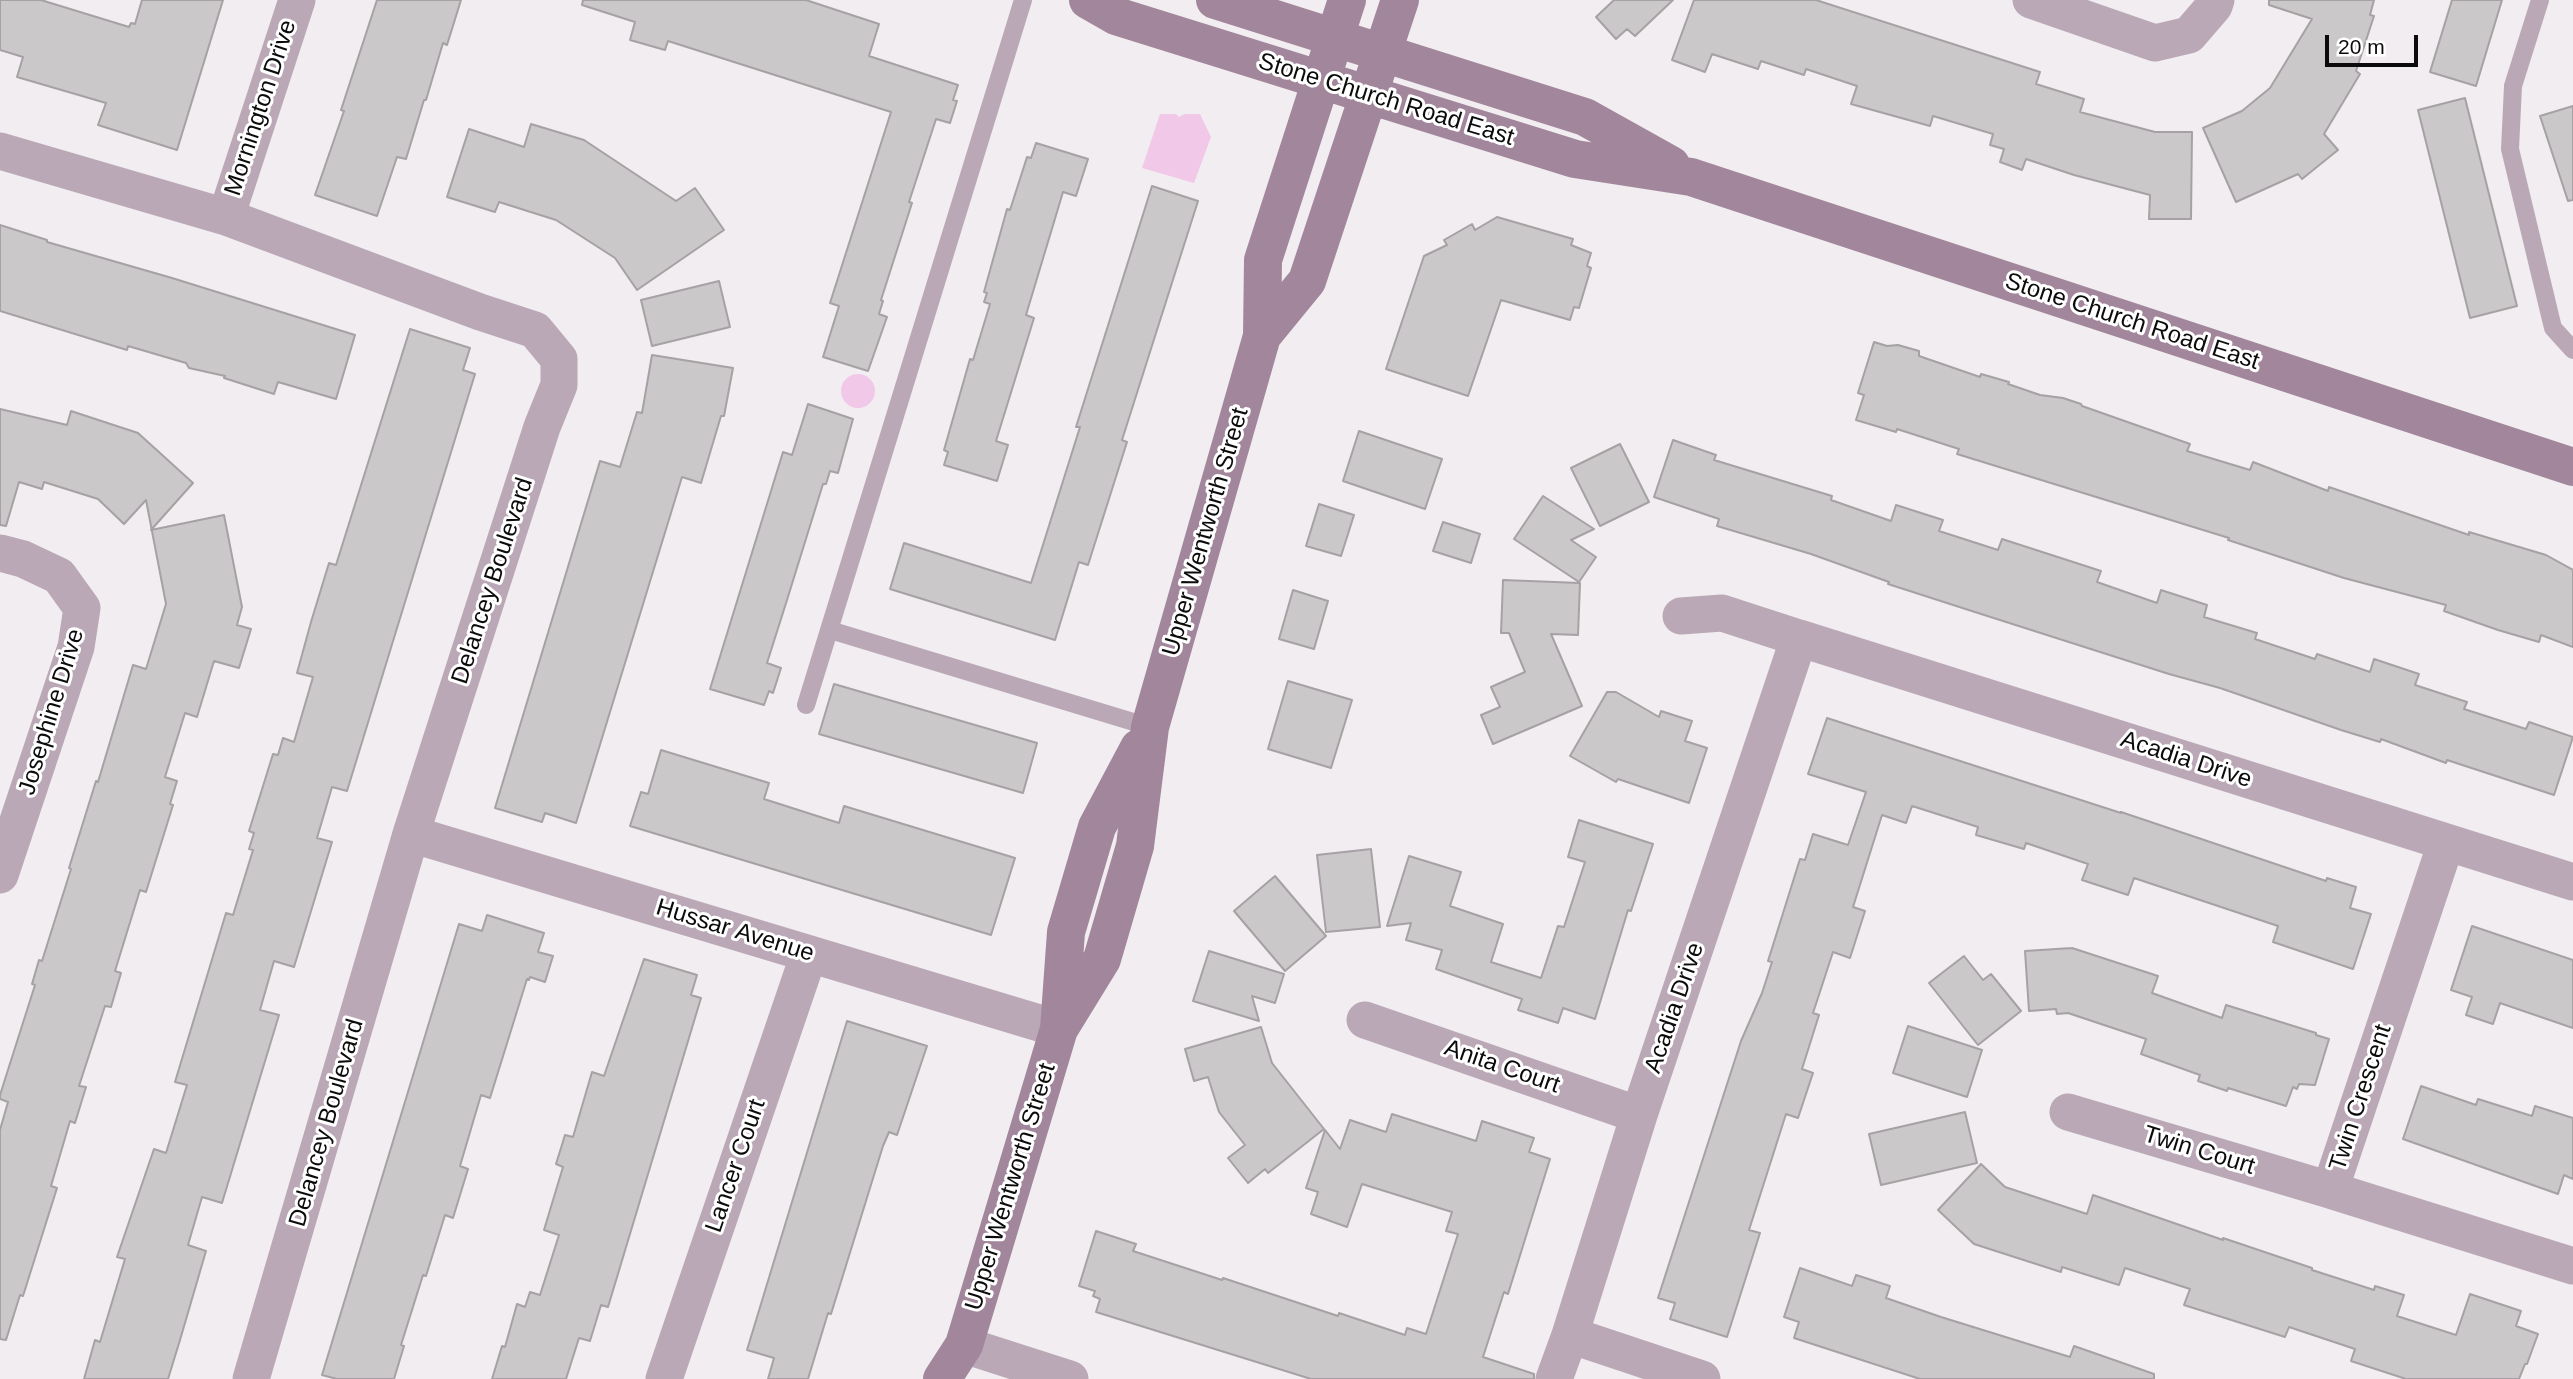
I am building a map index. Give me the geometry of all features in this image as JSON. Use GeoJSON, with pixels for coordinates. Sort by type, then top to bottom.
{"type":"FeatureCollection","features":[{"type":"Feature","properties":{"kind":"main road","name":"Stone Church Road East"},"geometry":{"type":"LineString","coordinates":[[1088,0],[1116,16],[1575,159],[1691,177],[2573,467]]}},
{"type":"Feature","properties":{"kind":"main road","name":"Stone Church Road East"},"geometry":{"type":"LineString","coordinates":[[1214,0],[1585,117],[1691,177]]}},
{"type":"Feature","properties":{"kind":"main road","name":"Upper Wentworth Street"},"geometry":{"type":"LineString","coordinates":[[942,1379],[963,1362],[1059,1029],[1102,959],[1135,846],[1150,727],[1262,336],[1263,260],[1347,0]]}},
{"type":"Feature","properties":{"kind":"main road","name":"Upper Wentworth Street"},"geometry":{"type":"LineString","coordinates":[[1262,336],[1307,281],[1401,0]]}},
{"type":"Feature","properties":{"kind":"street","name":"Mornington Drive"},"geometry":{"type":"LineString","coordinates":[[226,216],[297,0]]}},
{"type":"Feature","properties":{"kind":"street"},"geometry":{"type":"LineString","coordinates":[[2031,0],[2155,43],[2189,35],[2216,0]]}},
{"type":"Feature","properties":{"kind":"street","name":"Delancey Boulevard"},"geometry":{"type":"LineString","coordinates":[[0,151],[226,216],[480,312],[535,330],[559,359],[559,385],[542,427],[411,834],[251,1379]]}},
{"type":"Feature","properties":{"kind":"street","name":"Josephine Drive"},"geometry":{"type":"LineString","coordinates":[[0,553],[23,559],[59,576],[82,608],[76,647],[0,875]]}},
{"type":"Feature","properties":{"kind":"street","name":"Acadia Drive"},"geometry":{"type":"LineString","coordinates":[[1681,616],[1723,613],[2573,882]]}},
{"type":"Feature","properties":{"kind":"street","name":"Acadia Drive"},"geometry":{"type":"LineString","coordinates":[[1554,1379],[1639,1115],[1799,638]]}},
{"type":"Feature","properties":{"kind":"street","name":"Hussar Avenue"},"geometry":{"type":"LineString","coordinates":[[411,834],[1059,1029]]}},
{"type":"Feature","properties":{"kind":"street","name":"Twin Crescent"},"geometry":{"type":"LineString","coordinates":[[2446,843],[2330,1191],[2573,1266]]}},
{"type":"Feature","properties":{"kind":"street","name":"Lancer Court"},"geometry":{"type":"LineString","coordinates":[[664,1379],[809,954]]}},
{"type":"Feature","properties":{"kind":"street","name":"Anita Court"},"geometry":{"type":"LineString","coordinates":[[1365,1020],[1639,1115]]}},
{"type":"Feature","properties":{"kind":"street","name":"Twin Court"},"geometry":{"type":"LineString","coordinates":[[2068,1112],[2330,1191]]}},
{"type":"Feature","properties":{"kind":"street"},"geometry":{"type":"LineString","coordinates":[[1570,1335],[1702,1379]]}},
{"type":"Feature","properties":{"kind":"street"},"geometry":{"type":"LineString","coordinates":[[963,1362],[1070,1379]]}},
{"type":"Feature","properties":{"kind":"lane"},"geometry":{"type":"LineString","coordinates":[[806,705],[1023,0]]}},
{"type":"Feature","properties":{"kind":"lane"},"geometry":{"type":"LineString","coordinates":[[2540,0],[2513,86],[2510,149],[2553,328],[2573,350]]}},
{"type":"Feature","properties":{"kind":"lane"},"geometry":{"type":"LineString","coordinates":[[830,630],[1150,727]]}},
{"type":"Feature","properties":{"kind":"shaded area"},"geometry":{"type":"Polygon","coordinates":[[[1160,114],[1176,114],[1179,117],[1184,114],[1200,114],[1211,137],[1194,183],[1142,168],[1160,114]]]}},
{"type":"Feature","properties":{"kind":"shaded area"},"geometry":{"type":"Polygon","coordinates":[[[858,374],[870,379],[875,391],[870,403],[858,408],[846,403],[841,391],[846,379],[858,374]]]}},
{"type":"Feature","properties":{"kind":"building"},"geometry":{"type":"Polygon","coordinates":[[[0,0],[41,0],[129,27],[131,23],[135,24],[142,0],[223,0],[177,150],[98,125],[106,103],[17,77],[23,57],[0,50],[0,0]]]}},
{"type":"Feature","properties":{"kind":"building"},"geometry":{"type":"Polygon","coordinates":[[[377,0],[461,0],[447,45],[443,43],[406,159],[397,157],[377,216],[315,195],[344,111],[341,110],[377,0]]]}},
{"type":"Feature","properties":{"kind":"building"},"geometry":{"type":"Polygon","coordinates":[[[583,0],[806,0],[879,24],[869,56],[958,85],[953,100],[957,101],[950,123],[936,119],[909,202],[912,203],[881,300],[883,301],[879,314],[887,317],[868,371],[823,357],[839,306],[830,303],[891,112],[668,41],[665,50],[630,40],[635,22],[582,5],[583,0]]]}},
{"type":"Feature","properties":{"kind":"building"},"geometry":{"type":"Polygon","coordinates":[[[1614,0],[1673,0],[1635,36],[1627,29],[1616,39],[1596,17],[1614,0]]]}},
{"type":"Feature","properties":{"kind":"building"},"geometry":{"type":"Polygon","coordinates":[[[1694,0],[1816,0],[2040,72],[2036,84],[2084,99],[2080,112],[2155,132],[2192,132],[2191,219],[2149,219],[2150,195],[2026,159],[2022,170],[2000,162],[2004,149],[1990,145],[1993,134],[1933,116],[1930,126],[1851,104],[1857,86],[1806,69],[1804,75],[1761,61],[1758,69],[1712,54],[1705,72],[1672,60],[1694,0]]]}},
{"type":"Feature","properties":{"kind":"building"},"geometry":{"type":"Polygon","coordinates":[[[2269,0],[2374,0],[2370,15],[2374,16],[2356,71],[2360,74],[2324,134],[2338,150],[2302,179],[2298,174],[2236,202],[2203,128],[2242,111],[2270,88],[2312,19],[2269,5],[2269,0]]]}},
{"type":"Feature","properties":{"kind":"building"},"geometry":{"type":"Polygon","coordinates":[[[2452,0],[2502,0],[2476,86],[2430,72],[2452,0]]]}},
{"type":"Feature","properties":{"kind":"building"},"geometry":{"type":"Polygon","coordinates":[[[2465,98],[2517,306],[2470,318],[2418,110],[2465,98]]]}},
{"type":"Feature","properties":{"kind":"building"},"geometry":{"type":"Polygon","coordinates":[[[2573,106],[2573,200],[2568,201],[2540,116],[2573,106]]]}},
{"type":"Feature","properties":{"kind":"building"},"geometry":{"type":"Polygon","coordinates":[[[531,124],[584,140],[676,201],[695,188],[724,230],[637,290],[615,258],[556,220],[499,202],[495,212],[447,197],[469,129],[524,147],[531,124]]]}},
{"type":"Feature","properties":{"kind":"building"},"geometry":{"type":"Polygon","coordinates":[[[1036,143],[1088,159],[1076,196],[1063,192],[1026,315],[1034,318],[996,441],[1008,445],[997,481],[944,465],[948,452],[944,450],[970,359],[973,360],[990,304],[984,302],[987,293],[984,292],[1007,209],[1010,210],[1027,157],[1031,158],[1036,143]]]}},
{"type":"Feature","properties":{"kind":"building"},"geometry":{"type":"Polygon","coordinates":[[[1152,186],[1198,201],[1122,440],[1127,442],[1088,565],[1079,562],[1055,640],[890,589],[904,543],[1031,583],[1080,427],[1076,427],[1152,186]]]}},
{"type":"Feature","properties":{"kind":"building"},"geometry":{"type":"Polygon","coordinates":[[[1497,217],[1573,239],[1571,245],[1591,253],[1587,266],[1591,268],[1579,308],[1574,307],[1570,320],[1501,300],[1468,396],[1386,369],[1424,256],[1447,245],[1444,240],[1472,224],[1475,230],[1497,217]]]}},
{"type":"Feature","properties":{"kind":"building"},"geometry":{"type":"Polygon","coordinates":[[[0,225],[47,242],[355,335],[336,399],[278,382],[274,394],[224,378],[225,376],[189,368],[186,363],[128,346],[127,350],[0,311],[0,225]]]}},
{"type":"Feature","properties":{"kind":"building"},"geometry":{"type":"Polygon","coordinates":[[[719,281],[730,327],[652,346],[641,300],[719,281]]]}},
{"type":"Feature","properties":{"kind":"building"},"geometry":{"type":"Polygon","coordinates":[[[410,329],[470,348],[463,370],[475,374],[347,791],[332,787],[317,838],[332,842],[294,967],[274,961],[260,1010],[279,1015],[222,1203],[202,1197],[188,1245],[206,1251],[168,1379],[84,1379],[95,1340],[100,1342],[125,1259],[117,1257],[154,1149],[166,1153],[187,1085],[175,1082],[226,913],[233,915],[253,850],[249,849],[254,833],[249,831],[273,754],[278,755],[283,738],[294,742],[313,677],[297,673],[311,622],[329,563],[336,565],[410,329]]]}},
{"type":"Feature","properties":{"kind":"building"},"geometry":{"type":"Polygon","coordinates":[[[1874,342],[1919,351],[1919,356],[1980,377],[1981,374],[2040,395],[2081,404],[2190,444],[2187,451],[2250,470],[2253,462],[2328,491],[2329,487],[2469,535],[2469,532],[2546,555],[2573,570],[2573,647],[2541,635],[2539,642],[2498,630],[2444,611],[2446,605],[2344,578],[2228,540],[2229,538],[1957,454],[1959,449],[1897,429],[1896,432],[1856,420],[1864,395],[1858,393],[1874,342]]]}},
{"type":"Feature","properties":{"kind":"building"},"geometry":{"type":"Polygon","coordinates":[[[652,355],[733,368],[724,416],[721,416],[701,483],[682,477],[576,823],[545,813],[542,822],[495,808],[600,461],[620,467],[637,412],[642,413],[652,355]]]}},
{"type":"Feature","properties":{"kind":"building"},"geometry":{"type":"Polygon","coordinates":[[[808,404],[853,419],[838,473],[830,471],[826,484],[823,484],[767,663],[781,668],[773,693],[769,691],[764,705],[710,689],[783,452],[792,455],[808,404]]]}},
{"type":"Feature","properties":{"kind":"building"},"geometry":{"type":"Polygon","coordinates":[[[0,409],[67,425],[71,411],[138,433],[193,483],[152,529],[146,500],[124,524],[98,499],[44,482],[42,489],[19,482],[6,526],[0,525],[0,409]]]}},
{"type":"Feature","properties":{"kind":"building"},"geometry":{"type":"Polygon","coordinates":[[[1359,431],[1442,459],[1425,509],[1343,481],[1359,431]]]}},
{"type":"Feature","properties":{"kind":"building"},"geometry":{"type":"Polygon","coordinates":[[[1673,440],[1716,455],[1714,460],[1832,496],[1831,500],[1891,521],[1896,505],[1943,520],[1939,531],[1998,550],[2002,539],[2101,571],[2097,582],[2157,603],[2161,590],[2207,605],[2204,617],[2257,633],[2255,639],[2315,659],[2317,654],[2370,672],[2374,659],[2419,674],[2415,685],[2467,702],[2464,709],[2526,729],[2529,722],[2573,737],[2554,795],[2447,760],[2446,763],[2381,739],[2380,742],[2341,730],[2220,688],[1888,584],[1889,582],[1811,554],[1717,526],[1719,519],[1654,497],[1673,440]]]}},
{"type":"Feature","properties":{"kind":"building"},"geometry":{"type":"Polygon","coordinates":[[[1620,444],[1649,502],[1600,526],[1571,468],[1620,444]]]}},
{"type":"Feature","properties":{"kind":"building"},"geometry":{"type":"Polygon","coordinates":[[[1543,496],[1594,529],[1571,540],[1596,557],[1579,582],[1514,539],[1543,496]]]}},
{"type":"Feature","properties":{"kind":"building"},"geometry":{"type":"Polygon","coordinates":[[[1319,504],[1354,515],[1341,556],[1306,546],[1319,504]]]}},
{"type":"Feature","properties":{"kind":"building"},"geometry":{"type":"Polygon","coordinates":[[[224,515],[242,607],[237,625],[251,629],[239,668],[214,661],[197,717],[185,713],[165,777],[177,781],[170,804],[173,805],[146,892],[140,890],[115,971],[121,973],[111,1007],[105,1006],[79,1086],[86,1087],[75,1123],[70,1121],[51,1186],[57,1188],[23,1296],[20,1295],[6,1340],[0,1339],[0,1130],[8,1102],[0,1099],[0,1095],[35,985],[32,984],[39,960],[42,961],[133,665],[146,669],[166,604],[152,530],[224,515]]]}},
{"type":"Feature","properties":{"kind":"building"},"geometry":{"type":"Polygon","coordinates":[[[1443,522],[1480,534],[1471,563],[1433,551],[1443,522]]]}},
{"type":"Feature","properties":{"kind":"building"},"geometry":{"type":"Polygon","coordinates":[[[1503,580],[1580,583],[1578,635],[1551,634],[1582,706],[1493,744],[1481,715],[1500,707],[1491,687],[1525,672],[1509,633],[1501,633],[1503,580]]]}},
{"type":"Feature","properties":{"kind":"building"},"geometry":{"type":"Polygon","coordinates":[[[1293,590],[1328,601],[1314,649],[1279,639],[1293,590]]]}},
{"type":"Feature","properties":{"kind":"building"},"geometry":{"type":"Polygon","coordinates":[[[1288,681],[1352,700],[1331,768],[1268,749],[1288,681]]]}},
{"type":"Feature","properties":{"kind":"building"},"geometry":{"type":"Polygon","coordinates":[[[834,684],[1037,743],[1023,793],[819,734],[834,684]]]}},
{"type":"Feature","properties":{"kind":"building"},"geometry":{"type":"Polygon","coordinates":[[[1607,692],[1616,692],[1659,717],[1661,711],[1692,721],[1685,741],[1707,748],[1689,803],[1618,779],[1616,782],[1570,756],[1607,692]]]}},
{"type":"Feature","properties":{"kind":"building"},"geometry":{"type":"Polygon","coordinates":[[[1827,718],[2326,881],[2327,878],[2356,887],[2350,908],[2371,914],[2353,969],[2273,942],[2278,926],[2134,878],[2128,895],[2082,880],[2088,864],[2026,843],[2024,849],[1976,835],[1978,827],[1912,806],[1906,823],[1882,815],[1853,907],[1865,911],[1850,958],[1833,952],[1813,1013],[1819,1015],[1802,1069],[1813,1073],[1798,1118],[1786,1114],[1749,1230],[1760,1233],[1727,1337],[1670,1319],[1675,1303],[1658,1298],[1741,1041],[1762,993],[1772,962],[1768,961],[1800,859],[1805,860],[1813,834],[1848,845],[1866,792],[1808,774],[1827,718]]]}},
{"type":"Feature","properties":{"kind":"building"},"geometry":{"type":"Polygon","coordinates":[[[661,750],[769,783],[764,799],[839,823],[844,806],[1015,858],[991,935],[630,826],[641,792],[648,794],[661,750]]]}},
{"type":"Feature","properties":{"kind":"building"},"geometry":{"type":"Polygon","coordinates":[[[1579,820],[1653,844],[1631,911],[1628,910],[1595,1019],[1563,1008],[1558,1023],[1518,1010],[1522,999],[1436,969],[1442,950],[1406,940],[1411,923],[1387,926],[1409,856],[1461,872],[1450,906],[1503,924],[1491,962],[1541,978],[1558,926],[1564,927],[1585,862],[1568,857],[1579,820]]]}},
{"type":"Feature","properties":{"kind":"building"},"geometry":{"type":"Polygon","coordinates":[[[1371,849],[1380,927],[1326,932],[1317,855],[1371,849]]]}},
{"type":"Feature","properties":{"kind":"building"},"geometry":{"type":"Polygon","coordinates":[[[1275,876],[1326,936],[1285,971],[1234,911],[1275,876]]]}},
{"type":"Feature","properties":{"kind":"building"},"geometry":{"type":"Polygon","coordinates":[[[487,915],[544,933],[538,952],[553,956],[545,982],[530,977],[527,979],[490,1098],[481,1095],[460,1166],[468,1169],[453,1218],[445,1215],[426,1276],[423,1275],[401,1345],[404,1346],[394,1379],[337,1379],[322,1375],[459,924],[482,931],[487,915]]]}},
{"type":"Feature","properties":{"kind":"building"},"geometry":{"type":"Polygon","coordinates":[[[2472,926],[2573,960],[2573,1028],[2500,1003],[2493,1024],[2466,1015],[2472,997],[2451,990],[2472,926]]]}},
{"type":"Feature","properties":{"kind":"building"},"geometry":{"type":"Polygon","coordinates":[[[2072,948],[2158,976],[2152,993],[2222,1018],[2226,1005],[2329,1039],[2315,1085],[2299,1084],[2297,1089],[2293,1087],[2286,1106],[2228,1088],[2227,1091],[2198,1081],[2200,1075],[2141,1054],[2146,1039],[2068,1013],[2057,1014],[2056,1009],[2029,1011],[2025,951],[2072,948]]]}},
{"type":"Feature","properties":{"kind":"building"},"geometry":{"type":"Polygon","coordinates":[[[1209,951],[1284,974],[1275,1003],[1252,996],[1259,1021],[1193,1001],[1209,951]]]}},
{"type":"Feature","properties":{"kind":"building"},"geometry":{"type":"Polygon","coordinates":[[[1964,956],[1983,980],[1991,974],[2021,1011],[1978,1045],[1929,983],[1964,956]]]}},
{"type":"Feature","properties":{"kind":"building"},"geometry":{"type":"Polygon","coordinates":[[[644,959],[697,975],[691,995],[701,998],[608,1307],[601,1305],[590,1341],[579,1338],[566,1379],[492,1379],[502,1346],[505,1347],[517,1304],[525,1307],[530,1292],[540,1295],[559,1235],[544,1230],[563,1167],[556,1164],[565,1135],[573,1137],[592,1072],[604,1076],[644,959]]]}},
{"type":"Feature","properties":{"kind":"building"},"geometry":{"type":"Polygon","coordinates":[[[847,1021],[927,1046],[897,1135],[889,1132],[883,1146],[808,1379],[768,1379],[774,1358],[747,1350],[847,1021]]]}},
{"type":"Feature","properties":{"kind":"building"},"geometry":{"type":"Polygon","coordinates":[[[1908,1026],[1982,1050],[1967,1097],[1893,1073],[1908,1026]]]}},
{"type":"Feature","properties":{"kind":"building"},"geometry":{"type":"Polygon","coordinates":[[[1261,1027],[1272,1063],[1324,1129],[1268,1173],[1265,1169],[1248,1183],[1228,1158],[1245,1145],[1219,1112],[1208,1077],[1194,1081],[1185,1049],[1261,1027]]]}},
{"type":"Feature","properties":{"kind":"building"},"geometry":{"type":"Polygon","coordinates":[[[2421,1086],[2476,1105],[2478,1099],[2532,1116],[2535,1106],[2573,1118],[2573,1179],[2564,1175],[2558,1194],[2403,1139],[2421,1086]]]}},
{"type":"Feature","properties":{"kind":"building"},"geometry":{"type":"Polygon","coordinates":[[[1965,1112],[1977,1163],[1881,1185],[1869,1134],[1965,1112]]]}},
{"type":"Feature","properties":{"kind":"building"},"geometry":{"type":"Polygon","coordinates":[[[1392,1114],[1476,1141],[1482,1121],[1534,1138],[1529,1152],[1550,1159],[1508,1294],[1504,1292],[1483,1357],[1534,1374],[1534,1379],[1311,1379],[1096,1312],[1100,1299],[1093,1296],[1095,1291],[1079,1286],[1096,1231],[1136,1244],[1133,1251],[1222,1280],[1223,1278],[1405,1335],[1407,1328],[1426,1334],[1458,1234],[1446,1231],[1452,1212],[1362,1184],[1347,1227],[1311,1214],[1318,1192],[1306,1188],[1325,1130],[1340,1149],[1350,1120],[1386,1132],[1392,1114]]]}},
{"type":"Feature","properties":{"kind":"building"},"geometry":{"type":"Polygon","coordinates":[[[1981,1164],[2005,1187],[2087,1214],[2093,1195],[2374,1290],[2375,1286],[2404,1295],[2397,1316],[2456,1335],[2470,1294],[2521,1311],[2516,1326],[2538,1334],[2519,1379],[2406,1379],[2351,1361],[2355,1349],[2289,1327],[2285,1337],[2184,1305],[2190,1289],[2125,1268],[2119,1285],[2062,1267],[2061,1272],[1974,1244],[1938,1210],[1981,1164]]]}},
{"type":"Feature","properties":{"kind":"building"},"geometry":{"type":"Polygon","coordinates":[[[1800,1268],[1852,1286],[1856,1275],[1890,1286],[1886,1298],[2070,1357],[2074,1346],[2154,1374],[2154,1379],[1920,1379],[1794,1338],[1799,1322],[1784,1317],[1800,1268]]]}}]}
